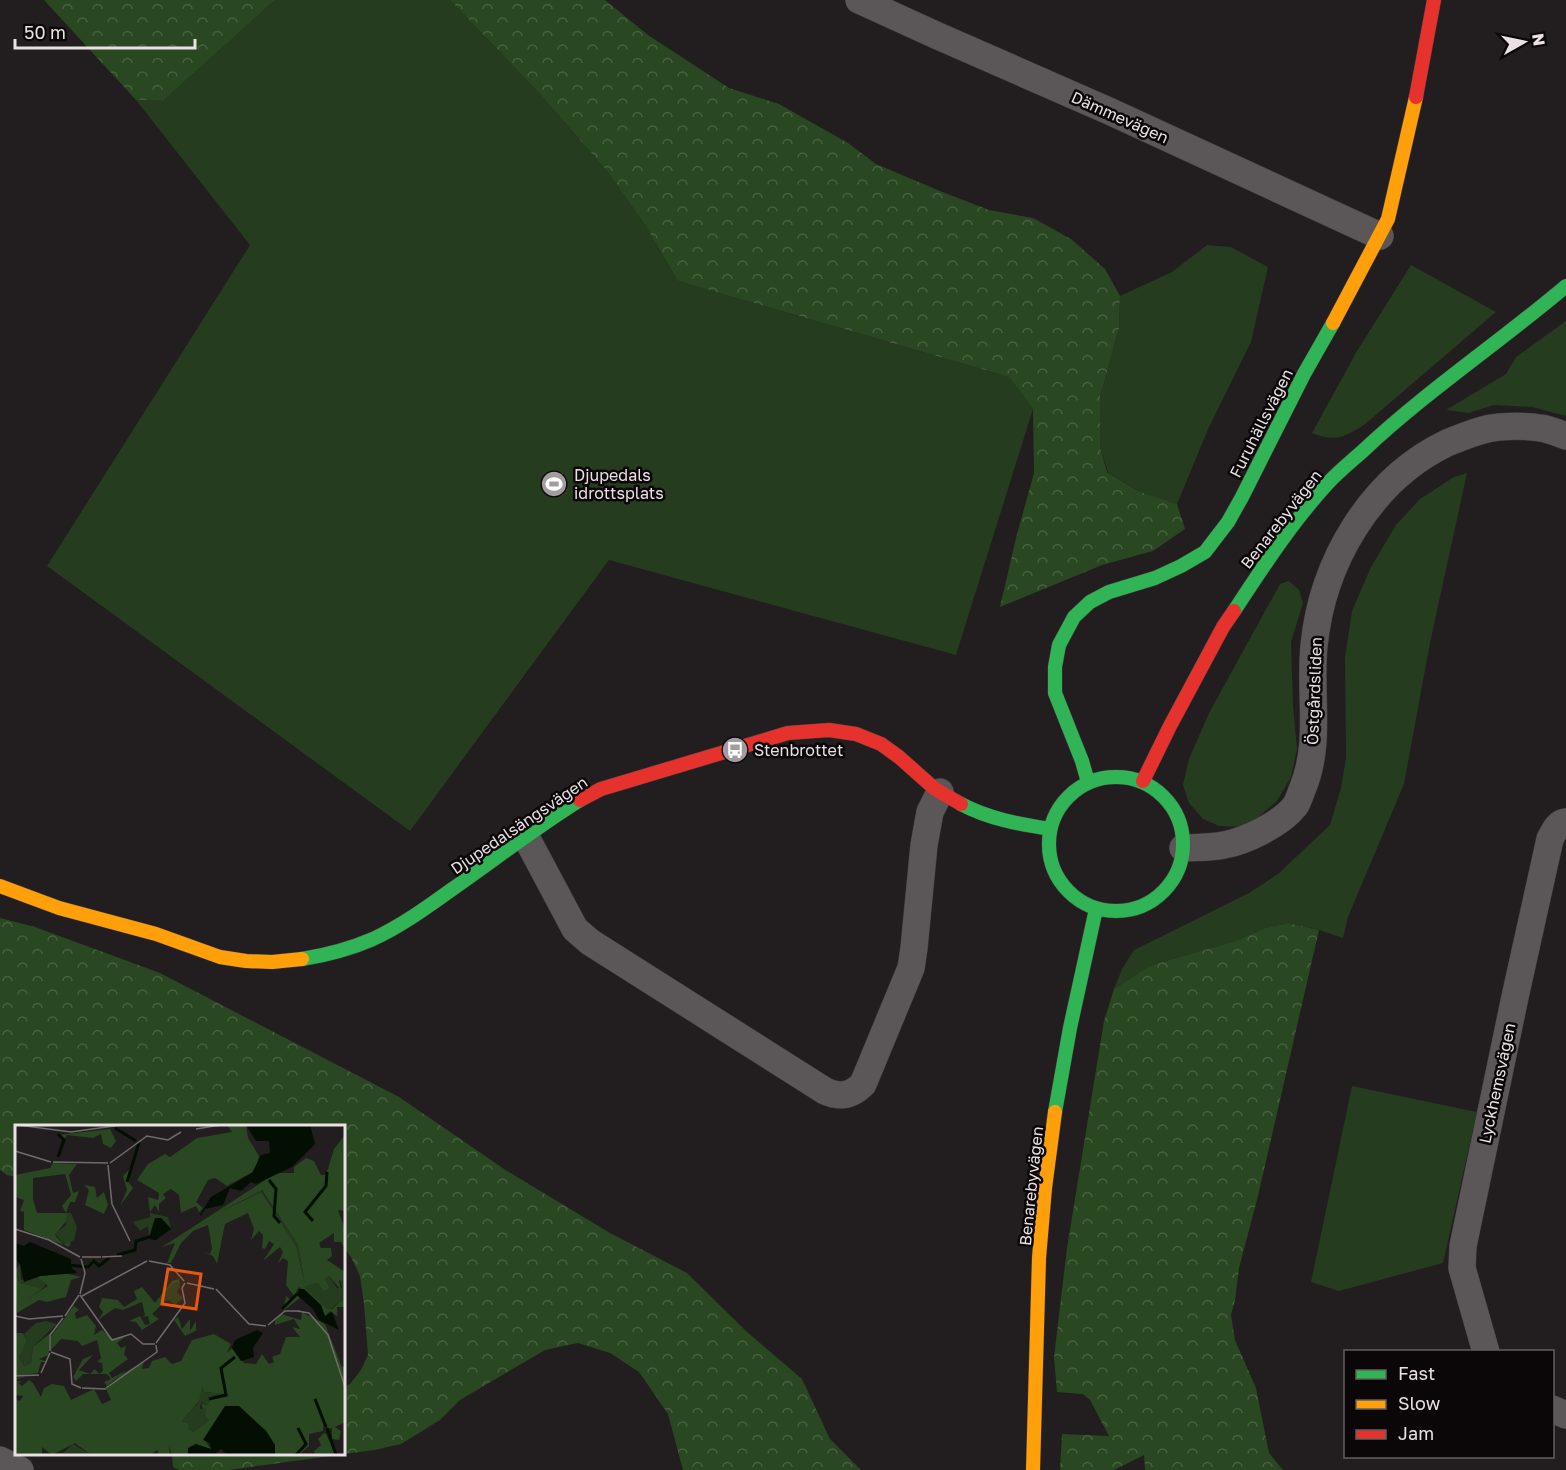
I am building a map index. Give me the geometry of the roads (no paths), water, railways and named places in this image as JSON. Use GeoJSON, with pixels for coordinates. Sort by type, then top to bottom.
{"type":"FeatureCollection","features":[{"type":"Feature","properties":{"kind":"street","name":"Dämmevägen"},"geometry":{"type":"LineString","coordinates":[[860,0],[1109,111],[1380,236]]}},
{"type":"Feature","properties":{"kind":"street","name":"Furuhällsvägen"},"geometry":{"type":"LineString","coordinates":[[1088,783],[1082,761],[1055,693],[1055,667],[1059,645],[1074,617],[1090,602],[1109,592],[1155,578],[1205,552],[1238,506],[1304,374],[1388,219],[1412,119],[1434,0]]}},
{"type":"Feature","properties":{"kind":"street","name":"Benarebyvägen"},"geometry":{"type":"LineString","coordinates":[[1143,781],[1223,627],[1292,526],[1329,482],[1394,423],[1566,286]]}},
{"type":"Feature","properties":{"kind":"street","name":"Östgårdsliden"},"geometry":{"type":"LineString","coordinates":[[1183,848],[1225,845],[1248,837],[1277,823],[1295,806],[1306,780],[1314,747],[1314,647],[1321,600],[1337,556],[1352,529],[1379,496],[1406,468],[1431,451],[1461,437],[1497,427],[1540,428],[1566,436]]}},
{"type":"Feature","properties":{"kind":"street","name":"Djupedalsängsvägen"},"geometry":{"type":"LineString","coordinates":[[0,886],[67,910],[156,934],[221,957],[284,962],[317,958],[387,933],[585,797],[602,789],[788,733],[810,730],[841,731],[866,736],[892,751],[940,792],[969,808],[984,814],[1050,829]]}},
{"type":"Feature","properties":{"kind":"street"},"geometry":{"type":"LineString","coordinates":[[1118,777],[1143,781],[1167,800],[1180,822],[1183,848],[1177,874],[1159,896],[1135,909],[1108,911],[1084,904],[1065,888],[1057,878],[1052,866],[1050,829],[1057,812],[1068,796],[1098,779],[1118,777]]}},
{"type":"Feature","properties":{"kind":"street"},"geometry":{"type":"LineString","coordinates":[[526,837],[575,929],[590,942],[825,1091],[834,1095],[845,1095],[856,1091],[863,1084],[911,968],[924,845],[930,812],[940,792]]}},
{"type":"Feature","properties":{"kind":"street","name":"Lyckhemsvägen"},"geometry":{"type":"LineString","coordinates":[[1485,1350],[1462,1268],[1463,1246],[1550,839],[1558,826],[1566,822]]}},
{"type":"Feature","properties":{"kind":"street","name":"Benarebyvägen"},"geometry":{"type":"LineString","coordinates":[[1033,1470],[1041,1227],[1055,1113],[1072,1019],[1096,909]]}},
{"type":"Feature","properties":{"kind":"street"},"geometry":{"type":"LineString","coordinates":[[0,1460],[20,1470]]}},
{"type":"Feature","properties":{"kind":"place","name":"Djupedals idrottsplats"},"geometry":{"type":"Point","coordinates":[554,484]}},
{"type":"Feature","properties":{"kind":"place","name":"Stenbrottet"},"geometry":{"type":"Point","coordinates":[735,750]}}]}
